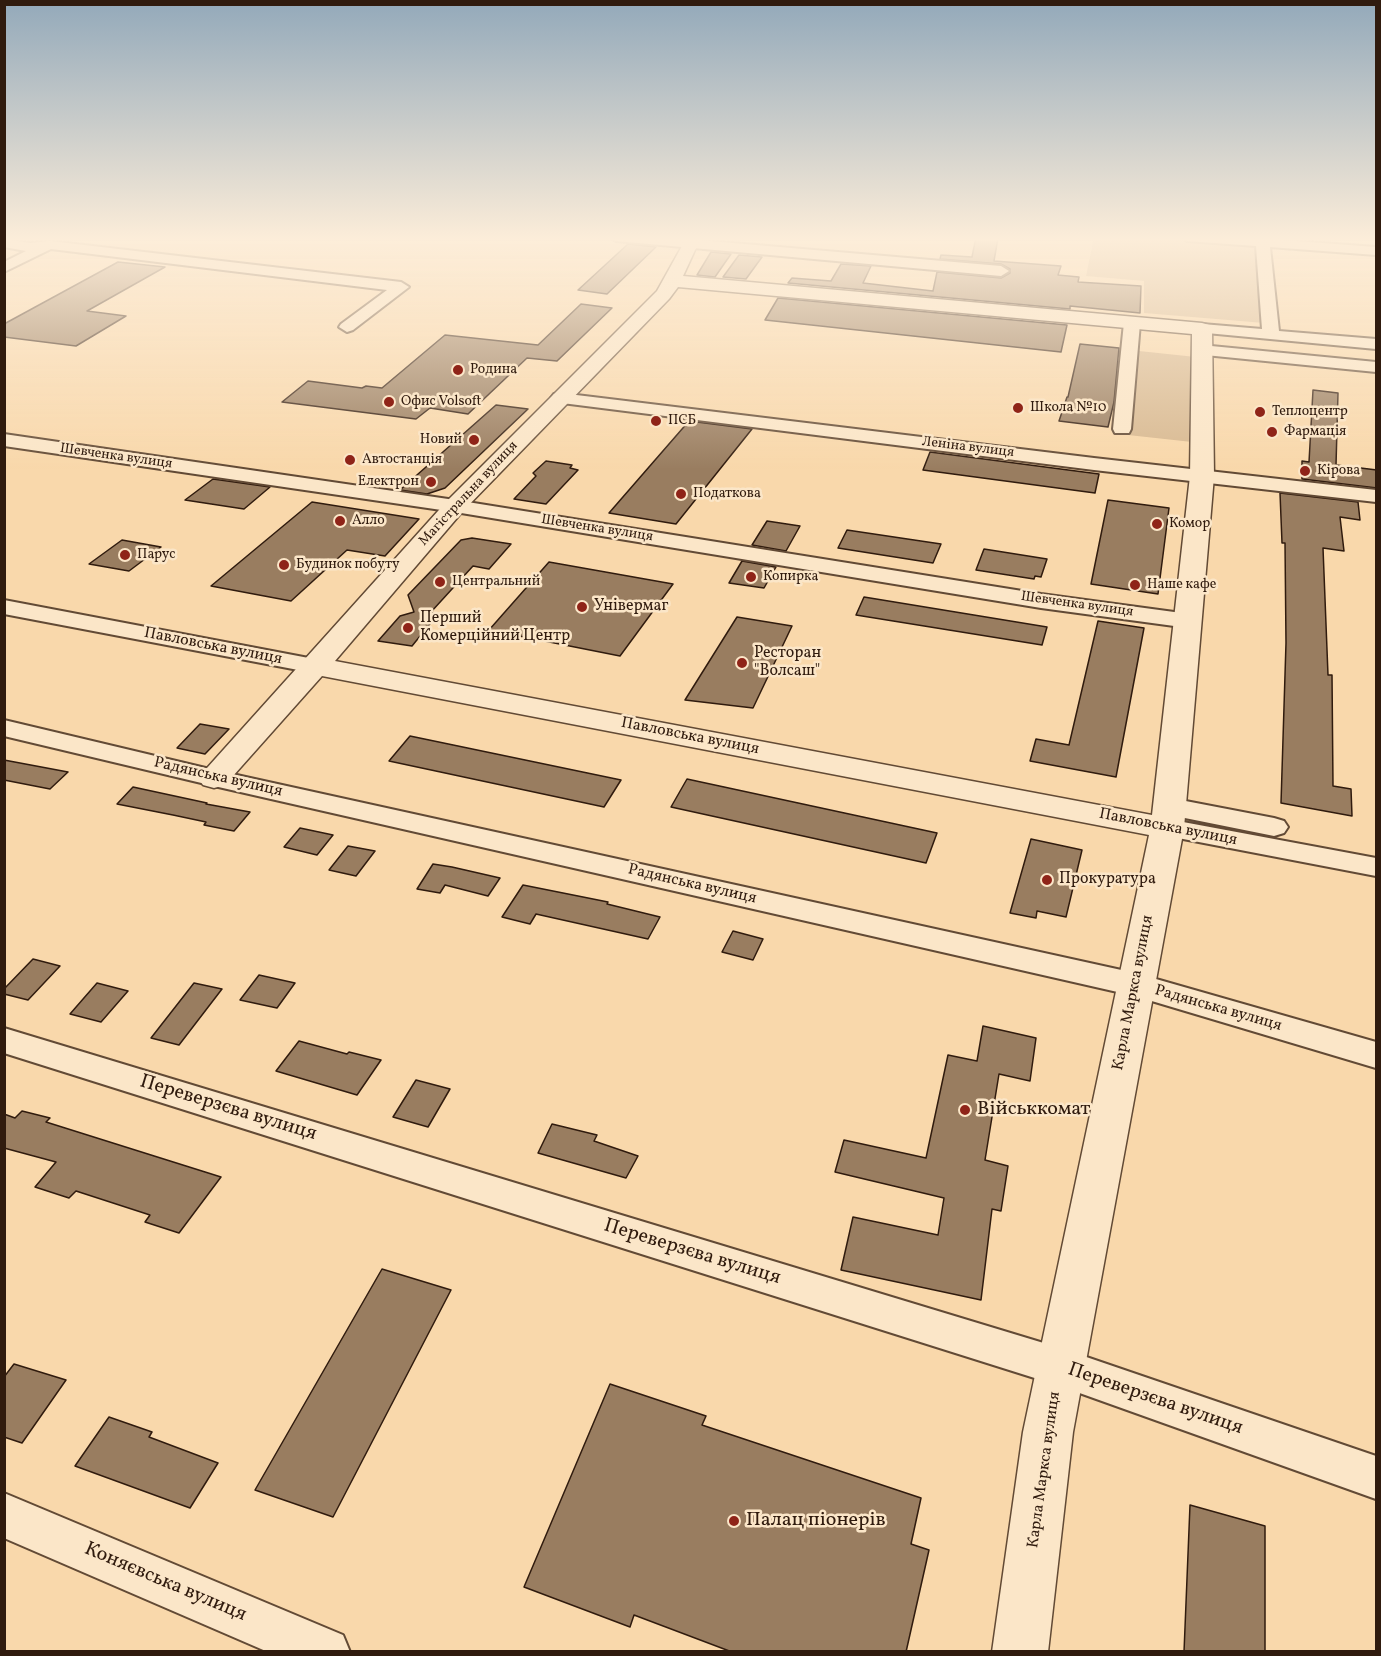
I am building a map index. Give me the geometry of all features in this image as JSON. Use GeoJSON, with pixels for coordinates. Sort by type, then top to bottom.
{"type":"FeatureCollection","features":[{"type":"Feature","properties":{"kind":"street"},"geometry":{"type":"LineString","coordinates":[[347,327],[364,314]]}},
{"type":"Feature","properties":{"kind":"street","name":"Магістральна вулиця"},"geometry":{"type":"LineString","coordinates":[[214,778],[455,506],[644,314]]}},
{"type":"Feature","properties":{"kind":"street"},"geometry":{"type":"LineString","coordinates":[[870,314],[955,325]]}},
{"type":"Feature","properties":{"kind":"street"},"geometry":{"type":"LineString","coordinates":[[1013,314],[1132,323],[1194,342],[1377,367]]}},
{"type":"Feature","properties":{"kind":"street"},"geometry":{"type":"LineString","coordinates":[[1269,314],[1271,335]]}},
{"type":"Feature","properties":{"kind":"street"},"geometry":{"type":"LineString","coordinates":[[1122,429],[1132,323]]}},
{"type":"Feature","properties":{"kind":"street"},"geometry":{"type":"LineString","coordinates":[[1194,342],[1271,335],[1377,344]]}},
{"type":"Feature","properties":{"kind":"street"},"geometry":{"type":"LineString","coordinates":[[1106,341],[1154,346]]}},
{"type":"Feature","properties":{"kind":"street","name":"Карла Маркса вулиця"},"geometry":{"type":"LineString","coordinates":[[1020,1652],[1048,1432],[1168,818],[1202,476],[1194,342]]}},
{"type":"Feature","properties":{"kind":"street","name":"Леніна вулиця"},"geometry":{"type":"LineString","coordinates":[[560,398],[1377,496]]}},
{"type":"Feature","properties":{"kind":"street","name":"Шевченка вулиця"},"geometry":{"type":"LineString","coordinates":[[4,440],[455,506],[1030,599],[1189,621]]}},
{"type":"Feature","properties":{"kind":"street","name":"Павловська вулиця"},"geometry":{"type":"LineString","coordinates":[[4,607],[319,661],[1168,818],[1377,847]]}},
{"type":"Feature","properties":{"kind":"street","name":"Радянська вулиця"},"geometry":{"type":"LineString","coordinates":[[4,728],[214,778],[1135,985],[1377,1055]]}},
{"type":"Feature","properties":{"kind":"street","name":"Павловська вулиця"},"geometry":{"type":"LineString","coordinates":[[1168,818],[1377,867]]}},
{"type":"Feature","properties":{"kind":"street","name":"Переверзєва вулиця"},"geometry":{"type":"LineString","coordinates":[[4,1040],[1060,1367],[1377,1478]]}},
{"type":"Feature","properties":{"kind":"street","name":"Коняєвська вулиця"},"geometry":{"type":"LineString","coordinates":[[4,1515],[326,1652]]}},
{"type":"Feature","properties":{"kind":"shaded area"},"geometry":{"type":"Polygon","coordinates":[[[1159,314],[1263,314],[1264,323],[1159,314]]]}},
{"type":"Feature","properties":{"kind":"shaded area"},"geometry":{"type":"Polygon","coordinates":[[[1139,351],[1196,357],[1192,442],[1128,435],[1139,351]]]}},
{"type":"Feature","properties":{"kind":"building"},"geometry":{"type":"Polygon","coordinates":[[[22,314],[126,316],[76,346],[4,337],[4,324],[22,314]]]}},
{"type":"Feature","properties":{"kind":"building"},"geometry":{"type":"Polygon","coordinates":[[[570,314],[605,314],[557,361],[527,358],[468,414],[430,408],[416,419],[282,402],[308,381],[362,388],[366,386],[382,388],[445,335],[538,345],[570,314]]]}},
{"type":"Feature","properties":{"kind":"building"},"geometry":{"type":"Polygon","coordinates":[[[768,314],[952,314],[1067,325],[1061,352],[765,320],[768,314]]]}},
{"type":"Feature","properties":{"kind":"building"},"geometry":{"type":"Polygon","coordinates":[[[1080,344],[1119,348],[1114,402],[1108,427],[1059,421],[1068,397],[1080,344]]]}},
{"type":"Feature","properties":{"kind":"building"},"geometry":{"type":"Polygon","coordinates":[[[1313,390],[1338,393],[1336,465],[1377,470],[1377,488],[1302,479],[1302,461],[1309,462],[1313,390]]]}},
{"type":"Feature","properties":{"kind":"building"},"geometry":{"type":"Polygon","coordinates":[[[496,405],[528,409],[445,488],[427,494],[400,490],[496,405]]]}},
{"type":"Feature","properties":{"kind":"building"},"geometry":{"type":"Polygon","coordinates":[[[689,421],[752,429],[676,524],[609,513],[689,421]]]}},
{"type":"Feature","properties":{"kind":"building"},"geometry":{"type":"Polygon","coordinates":[[[930,452],[1099,474],[1095,493],[923,470],[930,452]]]}},
{"type":"Feature","properties":{"kind":"building"},"geometry":{"type":"Polygon","coordinates":[[[546,461],[572,465],[570,468],[578,470],[546,504],[514,499],[536,476],[533,473],[546,461]]]}},
{"type":"Feature","properties":{"kind":"building"},"geometry":{"type":"Polygon","coordinates":[[[213,479],[270,487],[244,509],[185,500],[213,479]]]}},
{"type":"Feature","properties":{"kind":"building"},"geometry":{"type":"Polygon","coordinates":[[[1280,493],[1358,502],[1360,520],[1340,517],[1344,551],[1323,548],[1328,675],[1332,675],[1333,786],[1351,789],[1352,816],[1281,803],[1286,643],[1285,543],[1282,543],[1280,493]]]}},
{"type":"Feature","properties":{"kind":"building"},"geometry":{"type":"Polygon","coordinates":[[[1108,500],[1169,508],[1158,594],[1091,584],[1108,500]]]}},
{"type":"Feature","properties":{"kind":"building"},"geometry":{"type":"Polygon","coordinates":[[[312,502],[419,519],[385,556],[347,550],[291,601],[211,586],[312,502]]]}},
{"type":"Feature","properties":{"kind":"building"},"geometry":{"type":"Polygon","coordinates":[[[767,521],[800,526],[786,551],[752,545],[767,521]]]}},
{"type":"Feature","properties":{"kind":"building"},"geometry":{"type":"Polygon","coordinates":[[[847,530],[941,544],[933,563],[838,548],[847,530]]]}},
{"type":"Feature","properties":{"kind":"building","name":"Центральний"},"geometry":{"type":"Polygon","coordinates":[[[472,538],[511,544],[489,569],[473,566],[431,612],[438,614],[412,646],[378,641],[400,616],[414,612],[408,595],[461,540],[472,538]]]}},
{"type":"Feature","properties":{"kind":"building","name":"Парус"},"geometry":{"type":"Polygon","coordinates":[[[122,540],[161,547],[129,571],[89,564],[122,540]]]}},
{"type":"Feature","properties":{"kind":"building"},"geometry":{"type":"Polygon","coordinates":[[[984,549],[1047,559],[1041,577],[1035,576],[1034,579],[976,570],[984,549]]]}},
{"type":"Feature","properties":{"kind":"building","name":"Копирка"},"geometry":{"type":"Polygon","coordinates":[[[742,561],[776,567],[764,588],[729,583],[742,561]]]}},
{"type":"Feature","properties":{"kind":"building","name":"Універмаг"},"geometry":{"type":"Polygon","coordinates":[[[549,562],[673,584],[620,656],[489,630],[549,562]]]}},
{"type":"Feature","properties":{"kind":"building"},"geometry":{"type":"Polygon","coordinates":[[[864,597],[1047,627],[1042,645],[856,615],[864,597]]]}},
{"type":"Feature","properties":{"kind":"building","name":"Ресторан \"Волсаш\""},"geometry":{"type":"Polygon","coordinates":[[[737,617],[792,626],[753,708],[685,700],[737,617]]]}},
{"type":"Feature","properties":{"kind":"building"},"geometry":{"type":"Polygon","coordinates":[[[1098,621],[1144,628],[1116,777],[1030,761],[1036,739],[1069,745],[1098,621]]]}},
{"type":"Feature","properties":{"kind":"building"},"geometry":{"type":"Polygon","coordinates":[[[200,724],[229,729],[205,754],[177,748],[200,724]]]}},
{"type":"Feature","properties":{"kind":"building"},"geometry":{"type":"Polygon","coordinates":[[[410,736],[621,780],[604,807],[389,761],[410,736]]]}},
{"type":"Feature","properties":{"kind":"building"},"geometry":{"type":"Polygon","coordinates":[[[4,760],[68,772],[50,789],[4,780],[4,760]]]}},
{"type":"Feature","properties":{"kind":"building"},"geometry":{"type":"Polygon","coordinates":[[[687,779],[937,833],[926,863],[671,807],[687,779]]]}},
{"type":"Feature","properties":{"kind":"building"},"geometry":{"type":"Polygon","coordinates":[[[133,787],[250,812],[234,831],[204,825],[206,822],[117,804],[133,787]]]}},
{"type":"Feature","properties":{"kind":"building"},"geometry":{"type":"Polygon","coordinates":[[[300,828],[333,835],[317,855],[284,847],[300,828]]]}},
{"type":"Feature","properties":{"kind":"building","name":"Прокуратура"},"geometry":{"type":"Polygon","coordinates":[[[1031,839],[1082,850],[1066,917],[1037,911],[1036,918],[1010,913],[1031,839]]]}},
{"type":"Feature","properties":{"kind":"building"},"geometry":{"type":"Polygon","coordinates":[[[348,846],[375,851],[356,876],[329,870],[348,846]]]}},
{"type":"Feature","properties":{"kind":"building"},"geometry":{"type":"Polygon","coordinates":[[[433,864],[500,878],[488,896],[445,885],[440,893],[417,889],[433,864]]]}},
{"type":"Feature","properties":{"kind":"building"},"geometry":{"type":"Polygon","coordinates":[[[523,885],[608,902],[607,904],[660,917],[648,939],[536,914],[530,924],[502,917],[523,885]]]}},
{"type":"Feature","properties":{"kind":"building"},"geometry":{"type":"Polygon","coordinates":[[[733,931],[763,939],[753,960],[722,952],[733,931]]]}},
{"type":"Feature","properties":{"kind":"building"},"geometry":{"type":"Polygon","coordinates":[[[33,959],[60,966],[28,1000],[4,994],[4,989],[33,959]]]}},
{"type":"Feature","properties":{"kind":"building"},"geometry":{"type":"Polygon","coordinates":[[[259,975],[295,983],[277,1008],[240,1000],[259,975]]]}},
{"type":"Feature","properties":{"kind":"building"},"geometry":{"type":"Polygon","coordinates":[[[97,983],[128,991],[101,1022],[70,1014],[97,983]]]}},
{"type":"Feature","properties":{"kind":"building"},"geometry":{"type":"Polygon","coordinates":[[[194,983],[222,989],[179,1045],[151,1038],[194,983]]]}},
{"type":"Feature","properties":{"kind":"building"},"geometry":{"type":"Polygon","coordinates":[[[983,1026],[1036,1038],[1030,1081],[999,1074],[985,1160],[1008,1166],[1001,1211],[992,1209],[981,1300],[841,1270],[853,1217],[938,1235],[944,1198],[835,1172],[844,1140],[926,1158],[948,1055],[977,1061],[983,1026]]]}},
{"type":"Feature","properties":{"kind":"building"},"geometry":{"type":"Polygon","coordinates":[[[299,1041],[347,1054],[349,1052],[381,1060],[357,1095],[276,1071],[299,1041]]]}},
{"type":"Feature","properties":{"kind":"building"},"geometry":{"type":"Polygon","coordinates":[[[416,1080],[450,1089],[428,1127],[393,1117],[416,1080]]]}},
{"type":"Feature","properties":{"kind":"building"},"geometry":{"type":"Polygon","coordinates":[[[22,1111],[50,1118],[46,1122],[221,1177],[179,1233],[145,1222],[150,1215],[76,1191],[69,1198],[35,1187],[56,1162],[4,1148],[4,1114],[15,1118],[22,1111]]]}},
{"type":"Feature","properties":{"kind":"building"},"geometry":{"type":"Polygon","coordinates":[[[552,1124],[597,1135],[594,1141],[638,1156],[626,1178],[538,1153],[552,1124]]]}},
{"type":"Feature","properties":{"kind":"building"},"geometry":{"type":"Polygon","coordinates":[[[382,1269],[451,1290],[333,1517],[255,1490],[382,1269]]]}},
{"type":"Feature","properties":{"kind":"building"},"geometry":{"type":"Polygon","coordinates":[[[14,1364],[66,1380],[22,1443],[4,1437],[4,1377],[14,1364]]]}},
{"type":"Feature","properties":{"kind":"building","name":"Палац піонерів"},"geometry":{"type":"Polygon","coordinates":[[[610,1384],[706,1416],[702,1425],[921,1498],[911,1544],[929,1550],[906,1652],[732,1652],[634,1615],[630,1627],[524,1587],[610,1384]]]}},
{"type":"Feature","properties":{"kind":"building"},"geometry":{"type":"Polygon","coordinates":[[[109,1417],[152,1432],[149,1437],[218,1463],[190,1508],[75,1466],[109,1417]]]}},
{"type":"Feature","properties":{"kind":"building"},"geometry":{"type":"Polygon","coordinates":[[[1190,1505],[1265,1526],[1265,1652],[1184,1652],[1190,1505]]]}},
{"type":"Feature","properties":{"kind":"place","name":"Родина"},"geometry":{"type":"Point","coordinates":[458,370]}},
{"type":"Feature","properties":{"kind":"place","name":"Офис Volsoft"},"geometry":{"type":"Point","coordinates":[389,402]}},
{"type":"Feature","properties":{"kind":"place","name":"Школа №10"},"geometry":{"type":"Point","coordinates":[1018,408]}},
{"type":"Feature","properties":{"kind":"place","name":"Теплоцентр"},"geometry":{"type":"Point","coordinates":[1260,412]}},
{"type":"Feature","properties":{"kind":"place","name":"ПСБ"},"geometry":{"type":"Point","coordinates":[656,421]}},
{"type":"Feature","properties":{"kind":"place","name":"Фармація"},"geometry":{"type":"Point","coordinates":[1272,432]}},
{"type":"Feature","properties":{"kind":"place","name":"Новий"},"geometry":{"type":"Point","coordinates":[474,440]}},
{"type":"Feature","properties":{"kind":"place","name":"Автостанція"},"geometry":{"type":"Point","coordinates":[350,460]}},
{"type":"Feature","properties":{"kind":"place","name":"Кірова"},"geometry":{"type":"Point","coordinates":[1305,471]}},
{"type":"Feature","properties":{"kind":"place","name":"Електрон"},"geometry":{"type":"Point","coordinates":[431,482]}},
{"type":"Feature","properties":{"kind":"place","name":"Податкова"},"geometry":{"type":"Point","coordinates":[681,494]}},
{"type":"Feature","properties":{"kind":"place","name":"Алло"},"geometry":{"type":"Point","coordinates":[340,521]}},
{"type":"Feature","properties":{"kind":"place","name":"Комор"},"geometry":{"type":"Point","coordinates":[1157,524]}},
{"type":"Feature","properties":{"kind":"place","name":"Парус"},"geometry":{"type":"Point","coordinates":[125,555]}},
{"type":"Feature","properties":{"kind":"place","name":"Будинок побуту"},"geometry":{"type":"Point","coordinates":[284,565]}},
{"type":"Feature","properties":{"kind":"place","name":"Копирка"},"geometry":{"type":"Point","coordinates":[751,577]}},
{"type":"Feature","properties":{"kind":"place","name":"Центральний"},"geometry":{"type":"Point","coordinates":[440,582]}},
{"type":"Feature","properties":{"kind":"place","name":"Наше кафе"},"geometry":{"type":"Point","coordinates":[1135,585]}},
{"type":"Feature","properties":{"kind":"place","name":"Універмаг"},"geometry":{"type":"Point","coordinates":[582,607]}},
{"type":"Feature","properties":{"kind":"place","name":"Перший Комерційний Центр"},"geometry":{"type":"Point","coordinates":[408,628]}},
{"type":"Feature","properties":{"kind":"place","name":"Ресторан \"Волсаш\""},"geometry":{"type":"Point","coordinates":[742,663]}},
{"type":"Feature","properties":{"kind":"place","name":"Прокуратура"},"geometry":{"type":"Point","coordinates":[1047,880]}},
{"type":"Feature","properties":{"kind":"place","name":"Військкомат"},"geometry":{"type":"Point","coordinates":[965,1110]}},
{"type":"Feature","properties":{"kind":"place","name":"Палац піонерів"},"geometry":{"type":"Point","coordinates":[734,1521]}}]}
